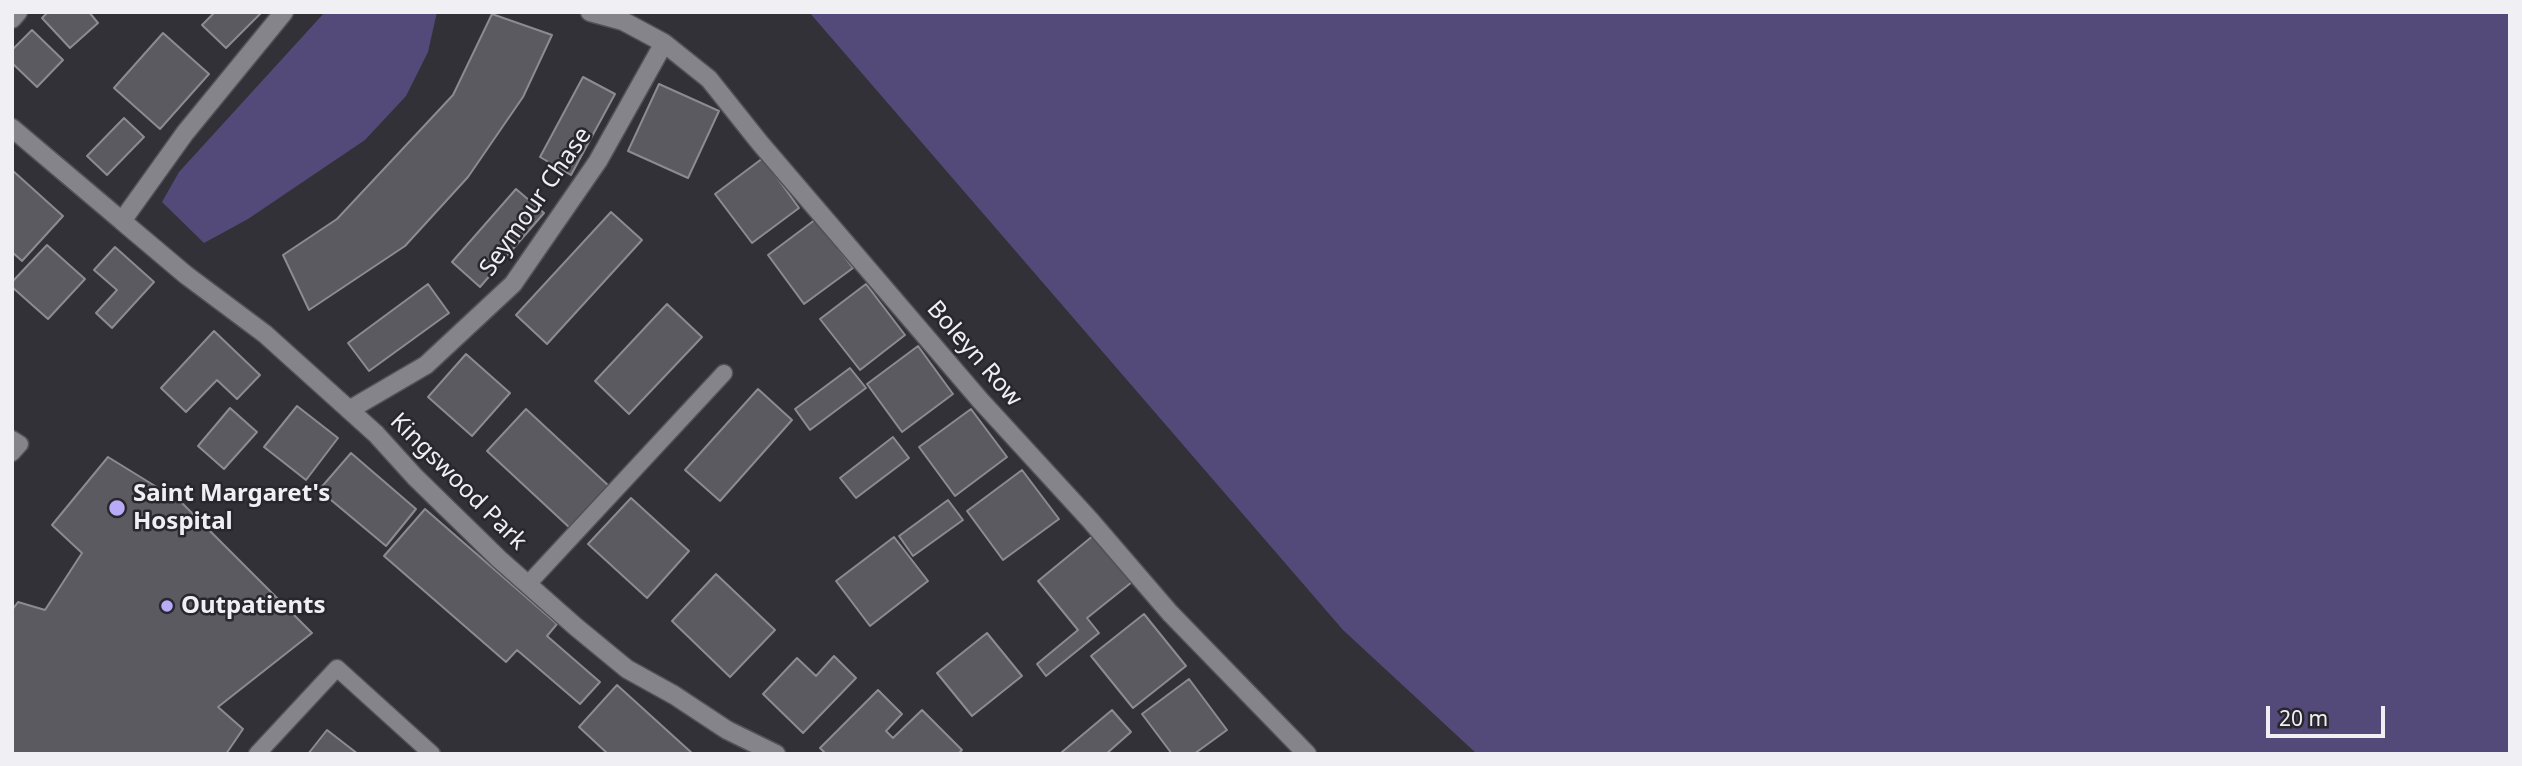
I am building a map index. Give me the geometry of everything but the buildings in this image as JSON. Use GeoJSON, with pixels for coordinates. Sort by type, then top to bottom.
{"type":"FeatureCollection","features":[{"type":"Feature","properties":{"kind":"street"},"geometry":{"type":"LineString","coordinates":[[12,19],[18,12]]}},
{"type":"Feature","properties":{"kind":"street"},"geometry":{"type":"LineString","coordinates":[[122,221],[186,133],[284,12]]}},
{"type":"Feature","properties":{"kind":"street","name":"Boleyn Row"},"geometry":{"type":"LineString","coordinates":[[590,12],[623,22],[664,43],[709,79],[760,143],[980,400],[1090,520],[1170,613],[1307,754]]}},
{"type":"Feature","properties":{"kind":"street","name":"Seymour Chase"},"geometry":{"type":"LineString","coordinates":[[349,410],[426,365],[513,284],[597,161],[664,43]]}},
{"type":"Feature","properties":{"kind":"street","name":"Kingswood Park"},"geometry":{"type":"LineString","coordinates":[[12,128],[186,275],[265,334],[376,434],[415,477],[528,584],[627,668],[727,730],[776,754]]}},
{"type":"Feature","properties":{"kind":"lane"},"geometry":{"type":"LineString","coordinates":[[528,584],[724,373]]}},
{"type":"Feature","properties":{"kind":"lane"},"geometry":{"type":"LineString","coordinates":[[12,439],[20,444],[12,453]]}},
{"type":"Feature","properties":{"kind":"lane"},"geometry":{"type":"LineString","coordinates":[[257,754],[337,668],[432,754]]}},
{"type":"Feature","properties":{"kind":"shaded area"},"geometry":{"type":"Polygon","coordinates":[[[325,12],[437,12],[428,52],[406,96],[365,140],[248,219],[204,243],[162,202],[179,172],[325,12]]]}},
{"type":"Feature","properties":{"kind":"shaded area"},"geometry":{"type":"Polygon","coordinates":[[[809,12],[2510,12],[2510,754],[1477,754],[1343,630],[809,12]]]}},
{"type":"Feature","properties":{"kind":"place","name":"Saint Margaret's Hospital"},"geometry":{"type":"Point","coordinates":[117,508]}},
{"type":"Feature","properties":{"kind":"place","name":"Outpatients"},"geometry":{"type":"Point","coordinates":[167,606]}}]}
